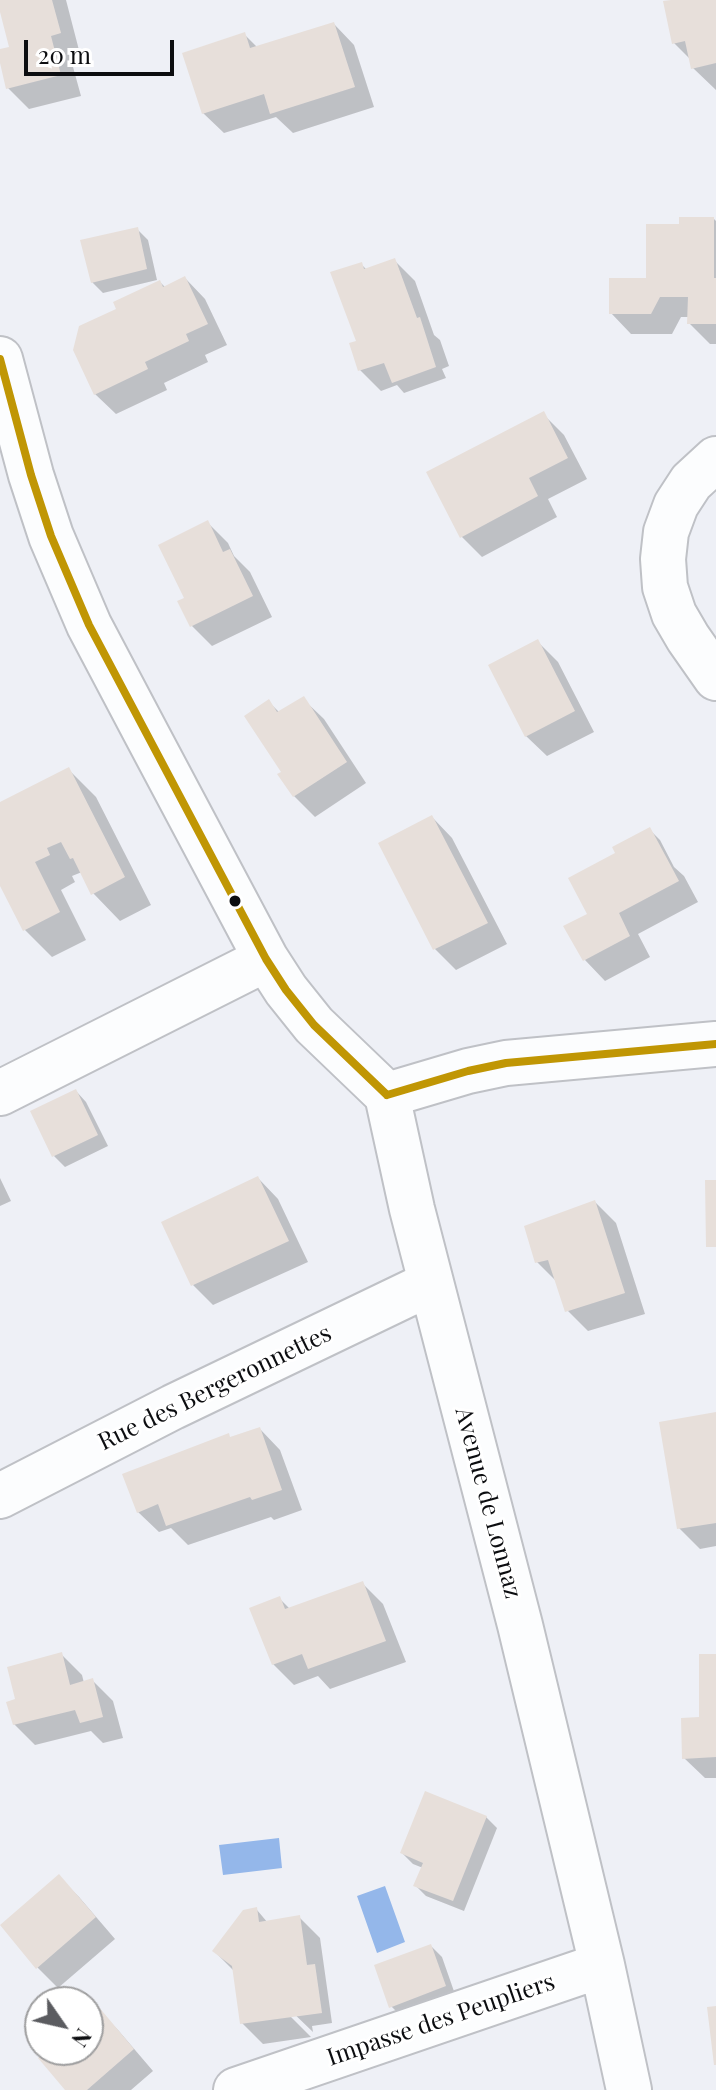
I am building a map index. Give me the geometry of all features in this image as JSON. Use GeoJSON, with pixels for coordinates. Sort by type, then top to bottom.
{"type":"FeatureCollection","features":[{"type":"Feature","properties":{"kind":"street"},"geometry":{"type":"LineString","coordinates":[[0,359],[40,506],[75,597],[146,733],[266,959],[286,990],[314,1025],[387,1095],[506,1063],[716,1044]]}},
{"type":"Feature","properties":{"kind":"street"},"geometry":{"type":"LineString","coordinates":[[716,459],[691,482],[676,505],[666,532],[663,559],[665,587],[674,614],[716,678]]}},
{"type":"Feature","properties":{"kind":"street"},"geometry":{"type":"LineString","coordinates":[[0,1093],[266,959]]}},
{"type":"Feature","properties":{"kind":"street","name":"Avenue de Lonnaz"},"geometry":{"type":"LineString","coordinates":[[387,1095],[431,1283],[520,1625],[629,2090]]}},
{"type":"Feature","properties":{"kind":"street","name":"Rue des Bergeronnettes"},"geometry":{"type":"LineString","coordinates":[[0,1496],[173,1407],[431,1283]]}},
{"type":"Feature","properties":{"kind":"street","name":"Impasse des Peupliers"},"geometry":{"type":"LineString","coordinates":[[236,2090],[602,1965]]}},
{"type":"Feature","properties":{"kind":"water"},"geometry":{"type":"Polygon","coordinates":[[[279,1838],[282,1868],[223,1875],[219,1845],[279,1838]]]}},
{"type":"Feature","properties":{"kind":"water"},"geometry":{"type":"Polygon","coordinates":[[[385,1886],[405,1942],[377,1953],[357,1896],[385,1886]]]}},
{"type":"Feature","properties":{"kind":"building"},"geometry":{"type":"Polygon","coordinates":[[[0,0],[52,0],[61,33],[51,36],[61,75],[6,89],[0,49],[9,47],[0,0]]]}},
{"type":"Feature","properties":{"kind":"building"},"geometry":{"type":"Polygon","coordinates":[[[716,0],[716,63],[691,69],[685,41],[672,44],[663,1],[716,0]]]}},
{"type":"Feature","properties":{"kind":"building"},"geometry":{"type":"Polygon","coordinates":[[[334,22],[355,87],[270,114],[264,94],[202,114],[182,53],[245,32],[250,48],[334,22]]]}},
{"type":"Feature","properties":{"kind":"building"},"geometry":{"type":"Polygon","coordinates":[[[679,217],[714,217],[716,324],[687,324],[688,297],[660,297],[651,314],[609,314],[609,278],[646,278],[646,224],[679,224],[679,217]]]}},
{"type":"Feature","properties":{"kind":"building"},"geometry":{"type":"Polygon","coordinates":[[[138,227],[147,269],[91,283],[80,240],[138,227]]]}},
{"type":"Feature","properties":{"kind":"building"},"geometry":{"type":"Polygon","coordinates":[[[395,258],[417,318],[420,317],[436,367],[392,383],[384,363],[358,371],[349,343],[356,341],[330,272],[362,262],[364,269],[395,258]]]}},
{"type":"Feature","properties":{"kind":"building"},"geometry":{"type":"Polygon","coordinates":[[[185,276],[208,324],[186,334],[189,341],[145,362],[148,369],[94,395],[73,350],[79,326],[116,309],[113,302],[160,280],[163,287],[185,276]]]}},
{"type":"Feature","properties":{"kind":"building"},"geometry":{"type":"Polygon","coordinates":[[[544,411],[568,458],[529,478],[538,496],[460,538],[426,472],[544,411]]]}},
{"type":"Feature","properties":{"kind":"building"},"geometry":{"type":"Polygon","coordinates":[[[208,520],[223,552],[230,549],[253,596],[190,627],[177,601],[184,598],[158,545],[208,520]]]}},
{"type":"Feature","properties":{"kind":"building"},"geometry":{"type":"Polygon","coordinates":[[[538,639],[575,711],[525,737],[488,665],[538,639]]]}},
{"type":"Feature","properties":{"kind":"building"},"geometry":{"type":"Polygon","coordinates":[[[304,696],[347,762],[293,797],[277,774],[281,772],[244,716],[269,699],[277,712],[304,696]]]}},
{"type":"Feature","properties":{"kind":"building"},"geometry":{"type":"Polygon","coordinates":[[[69,767],[125,877],[91,895],[73,858],[70,859],[61,842],[47,848],[50,855],[35,862],[60,912],[23,931],[0,886],[0,802],[69,767]]]}},
{"type":"Feature","properties":{"kind":"building"},"geometry":{"type":"Polygon","coordinates":[[[432,815],[488,923],[433,950],[378,843],[432,815]]]}},
{"type":"Feature","properties":{"kind":"building"},"geometry":{"type":"Polygon","coordinates":[[[650,827],[679,881],[619,913],[630,936],[583,961],[563,926],[587,914],[568,878],[615,853],[612,847],[650,827]]]}},
{"type":"Feature","properties":{"kind":"building"},"geometry":{"type":"Polygon","coordinates":[[[76,1089],[98,1135],[52,1157],[30,1111],[76,1089]]]}},
{"type":"Feature","properties":{"kind":"building"},"geometry":{"type":"Polygon","coordinates":[[[258,1176],[289,1241],[191,1286],[161,1222],[258,1176]]]}},
{"type":"Feature","properties":{"kind":"building"},"geometry":{"type":"Polygon","coordinates":[[[705,1180],[716,1180],[716,1247],[706,1247],[705,1180]]]}},
{"type":"Feature","properties":{"kind":"building"},"geometry":{"type":"Polygon","coordinates":[[[595,1200],[625,1293],[565,1312],[548,1260],[535,1263],[524,1226],[595,1200]]]}},
{"type":"Feature","properties":{"kind":"building"},"geometry":{"type":"Polygon","coordinates":[[[716,1412],[716,1523],[677,1529],[659,1422],[716,1412]]]}},
{"type":"Feature","properties":{"kind":"building"},"geometry":{"type":"Polygon","coordinates":[[[260,1427],[282,1490],[252,1500],[250,1497],[166,1526],[158,1504],[137,1513],[122,1474],[229,1433],[230,1437],[260,1427]]]}},
{"type":"Feature","properties":{"kind":"building"},"geometry":{"type":"Polygon","coordinates":[[[363,1581],[386,1641],[308,1669],[302,1654],[272,1665],[249,1608],[280,1596],[285,1609],[363,1581]]]}},
{"type":"Feature","properties":{"kind":"building"},"geometry":{"type":"Polygon","coordinates":[[[62,1652],[70,1685],[93,1678],[103,1717],[80,1723],[75,1710],[13,1725],[6,1702],[15,1699],[7,1667],[62,1652]]]}},
{"type":"Feature","properties":{"kind":"building"},"geometry":{"type":"Polygon","coordinates":[[[699,1654],[716,1654],[716,1757],[682,1759],[681,1718],[699,1717],[699,1654]]]}},
{"type":"Feature","properties":{"kind":"building"},"geometry":{"type":"Polygon","coordinates":[[[425,1791],[487,1816],[453,1901],[413,1886],[423,1863],[400,1853],[425,1791]]]}},
{"type":"Feature","properties":{"kind":"building"},"geometry":{"type":"Polygon","coordinates":[[[59,1874],[96,1917],[36,1969],[0,1925],[59,1874]]]}},
{"type":"Feature","properties":{"kind":"building"},"geometry":{"type":"Polygon","coordinates":[[[257,1907],[259,1922],[300,1915],[307,1965],[315,1964],[322,2013],[240,2024],[232,1966],[212,1951],[243,1910],[257,1907]]]}},
{"type":"Feature","properties":{"kind":"building"},"geometry":{"type":"Polygon","coordinates":[[[431,1944],[446,1986],[389,2008],[374,1965],[431,1944]]]}},
{"type":"Feature","properties":{"kind":"building"},"geometry":{"type":"Polygon","coordinates":[[[716,2006],[716,2065],[714,2065],[707,2007],[716,2006]]]}},
{"type":"Feature","properties":{"kind":"building"},"geometry":{"type":"Polygon","coordinates":[[[104,2013],[134,2049],[87,2090],[65,2090],[45,2066],[104,2066],[104,2013]]]}},
{"type":"Feature","properties":{"kind":"transit line","name":"N"},"geometry":{"type":"LineString","coordinates":[[0,359],[51,536],[89,625],[266,959],[314,1025],[387,1095]]}},
{"type":"Feature","properties":{"kind":"transit line","name":"N"},"geometry":{"type":"LineString","coordinates":[[387,1095],[506,1063],[716,1044]]}}]}
